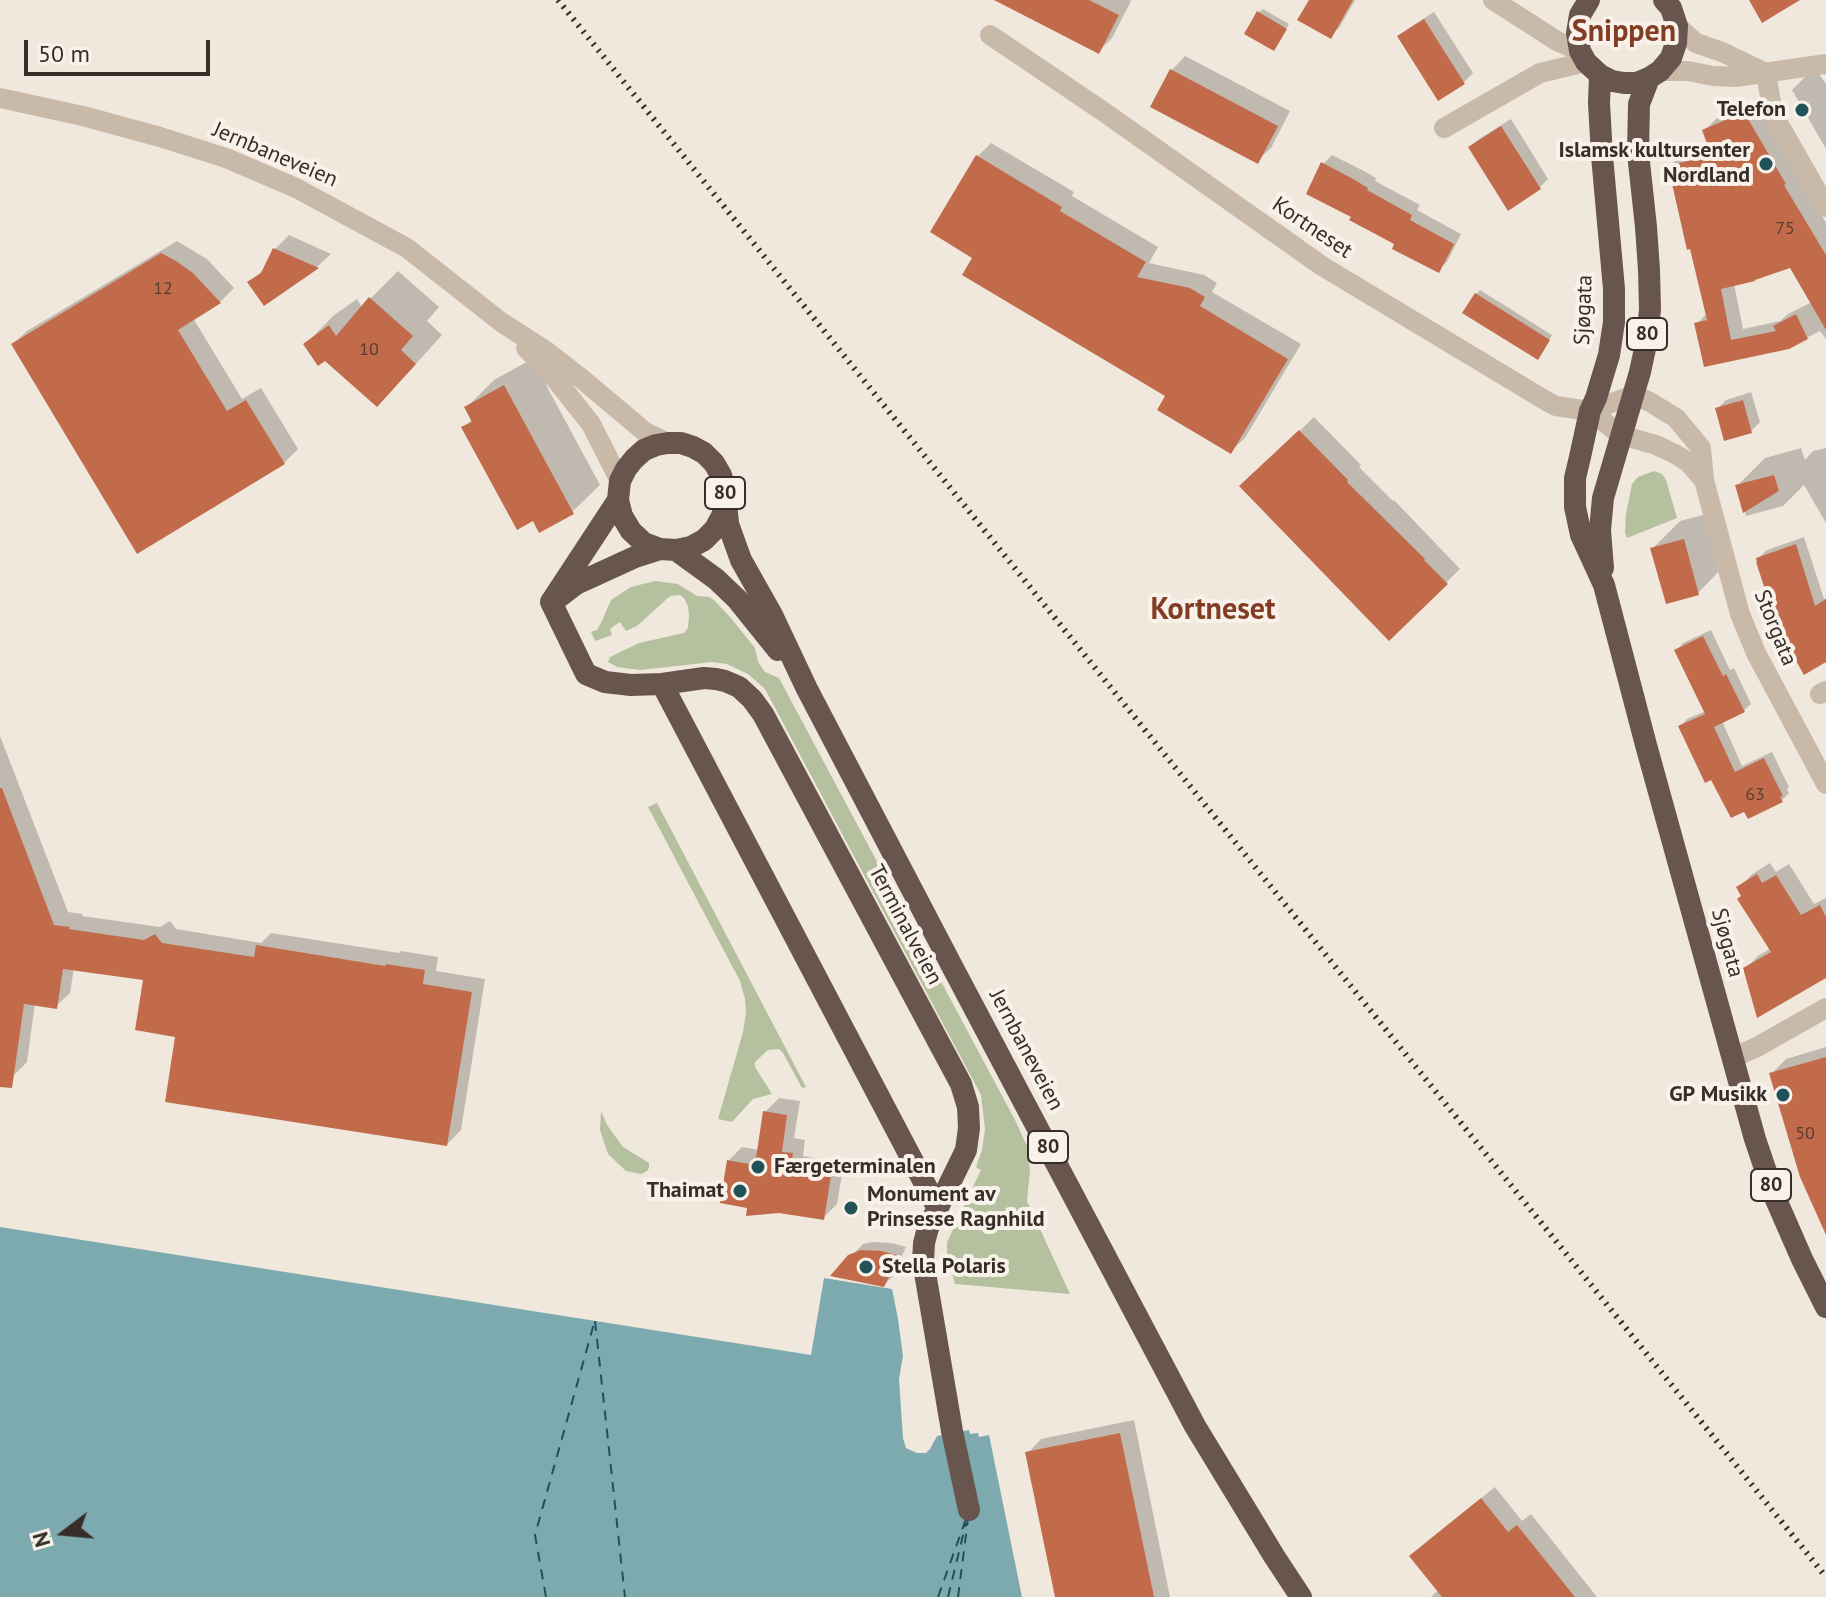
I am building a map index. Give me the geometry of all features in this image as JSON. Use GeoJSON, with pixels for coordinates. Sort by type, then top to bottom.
{"type":"FeatureCollection","features":[{"type":"Feature","properties":{"kind":"highway","name":"80"},"geometry":{"type":"LineString","coordinates":[[1589,0],[1580,15],[1577,33],[1589,63]]}},
{"type":"Feature","properties":{"kind":"highway"},"geometry":{"type":"LineString","coordinates":[[1664,0],[1671,8],[1677,26]]}},
{"type":"Feature","properties":{"kind":"highway","name":"80"},"geometry":{"type":"LineString","coordinates":[[1654,75],[1671,58],[1677,26]]}},
{"type":"Feature","properties":{"kind":"highway"},"geometry":{"type":"LineString","coordinates":[[1589,63],[1612,81],[1637,83],[1654,75]]}},
{"type":"Feature","properties":{"kind":"highway","name":"Sjøgata"},"geometry":{"type":"LineString","coordinates":[[1589,63],[1599,103],[1614,322],[1603,377],[1590,411],[1575,478],[1575,507],[1581,535],[1604,585],[1755,1139],[1774,1195],[1826,1307]]}},
{"type":"Feature","properties":{"kind":"highway","name":"Sjøgata"},"geometry":{"type":"LineString","coordinates":[[1604,585],[1600,530],[1603,498],[1646,344],[1650,310],[1638,153],[1639,104],[1654,75]]}},
{"type":"Feature","properties":{"kind":"highway"},"geometry":{"type":"LineString","coordinates":[[551,602],[619,490],[626,469],[644,450],[668,443]]}},
{"type":"Feature","properties":{"kind":"highway","name":"Jernbaneveien"},"geometry":{"type":"LineString","coordinates":[[668,443],[681,443],[704,453],[721,475],[728,524],[741,560],[772,615],[807,689],[1195,1426],[1301,1597]]}},
{"type":"Feature","properties":{"kind":"highway","name":"Jernbaneveien"},"geometry":{"type":"LineString","coordinates":[[619,490],[622,516],[631,531],[644,543],[668,550],[716,579],[759,625],[807,689]]}},
{"type":"Feature","properties":{"kind":"highway","name":"80"},"geometry":{"type":"LineString","coordinates":[[551,602],[576,584],[635,557],[691,547],[704,540],[715,529],[726,502]]}},
{"type":"Feature","properties":{"kind":"highway","name":"Terminalveien"},"geometry":{"type":"LineString","coordinates":[[551,602],[586,674],[618,685],[716,679],[739,687],[752,699],[763,714],[961,1084],[968,1107],[966,1150],[928,1228],[923,1261],[969,1510]]}},
{"type":"Feature","properties":{"kind":"highway"},"geometry":{"type":"LineString","coordinates":[[662,684],[937,1207]]}},
{"type":"Feature","properties":{"kind":"street"},"geometry":{"type":"LineString","coordinates":[[1493,0],[1589,63]]}},
{"type":"Feature","properties":{"kind":"street"},"geometry":{"type":"LineString","coordinates":[[1677,26],[1696,43],[1766,73]]}},
{"type":"Feature","properties":{"kind":"street","name":"Kortneset"},"geometry":{"type":"LineString","coordinates":[[990,35],[1322,266],[1548,402],[1590,411],[1621,435]]}},
{"type":"Feature","properties":{"kind":"street"},"geometry":{"type":"LineString","coordinates":[[1444,128],[1540,73],[1589,63]]}},
{"type":"Feature","properties":{"kind":"street"},"geometry":{"type":"LineString","coordinates":[[1654,75],[1688,71],[1736,77],[1826,64]]}},
{"type":"Feature","properties":{"kind":"street"},"geometry":{"type":"LineString","coordinates":[[1766,73],[1773,114],[1826,207]]}},
{"type":"Feature","properties":{"kind":"street","name":"Jernbaneveien"},"geometry":{"type":"LineString","coordinates":[[0,98],[160,137],[226,158],[296,188],[407,248],[501,322],[558,360],[645,432],[668,443]]}},
{"type":"Feature","properties":{"kind":"street","name":"Jernbaneveien"},"geometry":{"type":"LineString","coordinates":[[501,322],[557,381],[591,424],[619,490]]}},
{"type":"Feature","properties":{"kind":"street"},"geometry":{"type":"LineString","coordinates":[[1590,411],[1633,395]]}},
{"type":"Feature","properties":{"kind":"street","name":"Storgata"},"geometry":{"type":"LineString","coordinates":[[1633,395],[1676,418],[1701,448],[1704,480],[1740,614],[1756,653],[1826,784]]}},
{"type":"Feature","properties":{"kind":"street"},"geometry":{"type":"LineString","coordinates":[[1621,435],[1675,454],[1688,462],[1704,480]]}},
{"type":"Feature","properties":{"kind":"street"},"geometry":{"type":"LineString","coordinates":[[1732,1058],[1826,1008]]}},
{"type":"Feature","properties":{"kind":"green space"},"geometry":{"type":"Polygon","coordinates":[[[1654,471],[1666,480],[1677,518],[1627,538],[1626,514],[1632,484],[1638,477],[1654,471]]]}},
{"type":"Feature","properties":{"kind":"green space"},"geometry":{"type":"Polygon","coordinates":[[[655,581],[678,584],[697,596],[714,600],[755,648],[758,662],[765,672],[779,678],[1015,1120],[1027,1146],[1030,1170],[1027,1201],[1070,1294],[955,1284],[947,1255],[947,1242],[981,1170],[976,1167],[985,1129],[981,1095],[765,689],[748,674],[727,664],[712,662],[640,670],[617,667],[608,662],[610,657],[639,643],[684,633],[688,628],[688,606],[684,598],[680,595],[670,596],[637,626],[626,631],[620,622],[610,629],[612,635],[595,641],[591,632],[597,630],[611,600],[631,587],[655,581]]]}},
{"type":"Feature","properties":{"kind":"green space"},"geometry":{"type":"Polygon","coordinates":[[[657,803],[806,1087],[802,1088],[779,1049],[768,1050],[755,1062],[755,1067],[772,1094],[753,1099],[732,1122],[718,1119],[743,1032],[745,999],[740,981],[648,807],[657,803]]]}},
{"type":"Feature","properties":{"kind":"green space"},"geometry":{"type":"Polygon","coordinates":[[[601,1111],[623,1147],[649,1163],[647,1171],[641,1174],[626,1171],[608,1154],[600,1130],[601,1111]]]}},
{"type":"Feature","properties":{"kind":"water"},"geometry":{"type":"Polygon","coordinates":[[[0,1227],[811,1355],[824,1278],[892,1289],[903,1356],[899,1379],[906,1448],[926,1453],[937,1436],[969,1430],[970,1434],[978,1433],[979,1437],[989,1435],[1022,1597],[0,1597],[0,1227]]]}},
{"type":"Feature","properties":{"kind":"building"},"geometry":{"type":"Polygon","coordinates":[[[994,0],[1089,0],[1119,15],[1099,54],[994,0]]]}},
{"type":"Feature","properties":{"kind":"building"},"geometry":{"type":"Polygon","coordinates":[[[1309,0],[1353,0],[1331,39],[1297,20],[1309,0]]]}},
{"type":"Feature","properties":{"kind":"building"},"geometry":{"type":"Polygon","coordinates":[[[1749,0],[1800,0],[1762,23],[1749,0]]]}},
{"type":"Feature","properties":{"kind":"building"},"geometry":{"type":"Polygon","coordinates":[[[1257,11],[1287,29],[1274,51],[1244,34],[1257,11]]]}},
{"type":"Feature","properties":{"kind":"building"},"geometry":{"type":"Polygon","coordinates":[[[1424,19],[1465,84],[1438,101],[1397,36],[1424,19]]]}},
{"type":"Feature","properties":{"kind":"building"},"geometry":{"type":"Polygon","coordinates":[[[1170,69],[1278,126],[1258,164],[1150,107],[1170,69]]]}},
{"type":"Feature","properties":{"kind":"building"},"geometry":{"type":"Polygon","coordinates":[[[1744,112],[1826,255],[1826,330],[1790,268],[1721,289],[1731,340],[1776,331],[1773,326],[1796,314],[1808,339],[1789,349],[1704,367],[1694,323],[1707,320],[1668,166],[1711,155],[1702,130],[1744,112]]]}},
{"type":"Feature","properties":{"kind":"building"},"geometry":{"type":"Polygon","coordinates":[[[1501,126],[1541,189],[1508,211],[1468,147],[1501,126]]]}},
{"type":"Feature","properties":{"kind":"building"},"geometry":{"type":"Polygon","coordinates":[[[976,155],[1062,207],[1060,211],[1146,262],[1137,277],[1190,288],[1205,297],[1200,306],[1288,359],[1231,454],[1157,410],[1165,396],[962,275],[972,258],[930,232],[976,155]]]}},
{"type":"Feature","properties":{"kind":"building"},"geometry":{"type":"Polygon","coordinates":[[[1321,162],[1412,215],[1410,220],[1454,244],[1439,273],[1392,249],[1394,244],[1306,194],[1321,162]]]}},
{"type":"Feature","properties":{"kind":"building"},"geometry":{"type":"Polygon","coordinates":[[[273,248],[319,268],[264,306],[247,282],[261,273],[273,248]]]}},
{"type":"Feature","properties":{"kind":"building"},"geometry":{"type":"Polygon","coordinates":[[[161,253],[193,273],[221,303],[178,330],[227,411],[246,400],[285,464],[137,554],[11,344],[161,253]]]}},
{"type":"Feature","properties":{"kind":"building"},"geometry":{"type":"Polygon","coordinates":[[[1475,293],[1550,340],[1538,360],[1462,313],[1475,293]]]}},
{"type":"Feature","properties":{"kind":"building"},"geometry":{"type":"Polygon","coordinates":[[[369,297],[413,336],[401,350],[416,364],[377,407],[325,361],[318,366],[303,344],[329,325],[336,336],[369,297]]]}},
{"type":"Feature","properties":{"kind":"building"},"geometry":{"type":"Polygon","coordinates":[[[504,385],[574,514],[539,533],[533,521],[517,530],[461,427],[472,422],[464,407],[504,385]]]}},
{"type":"Feature","properties":{"kind":"building"},"geometry":{"type":"Polygon","coordinates":[[[1743,400],[1752,433],[1724,441],[1715,408],[1743,400]]]}},
{"type":"Feature","properties":{"kind":"building"},"geometry":{"type":"Polygon","coordinates":[[[1299,430],[1448,584],[1389,641],[1239,486],[1299,430]]]}},
{"type":"Feature","properties":{"kind":"building"},"geometry":{"type":"Polygon","coordinates":[[[1774,475],[1779,491],[1743,513],[1735,485],[1774,475]]]}},
{"type":"Feature","properties":{"kind":"building"},"geometry":{"type":"Polygon","coordinates":[[[1684,539],[1699,595],[1666,604],[1650,548],[1684,539]]]}},
{"type":"Feature","properties":{"kind":"building"},"geometry":{"type":"Polygon","coordinates":[[[1796,544],[1815,606],[1826,599],[1826,662],[1804,675],[1778,629],[1756,562],[1756,558],[1796,544]]]}},
{"type":"Feature","properties":{"kind":"building"},"geometry":{"type":"Polygon","coordinates":[[[1703,636],[1745,712],[1714,727],[1735,772],[1764,758],[1783,796],[1780,797],[1783,802],[1748,819],[1744,812],[1731,818],[1711,780],[1705,783],[1678,726],[1705,714],[1674,650],[1703,636]]]}},
{"type":"Feature","properties":{"kind":"building"},"geometry":{"type":"Polygon","coordinates":[[[0,788],[54,925],[144,940],[155,934],[162,943],[254,957],[256,945],[425,970],[423,984],[472,992],[447,1146],[165,1102],[175,1037],[135,1030],[143,980],[63,969],[57,1009],[24,1004],[12,1088],[0,1087],[0,788]]]}},
{"type":"Feature","properties":{"kind":"building"},"geometry":{"type":"Polygon","coordinates":[[[1757,874],[1762,883],[1776,875],[1801,915],[1820,905],[1826,917],[1826,978],[1757,1018],[1743,968],[1771,952],[1737,899],[1741,896],[1736,887],[1757,874]]]}},
{"type":"Feature","properties":{"kind":"building"},"geometry":{"type":"Polygon","coordinates":[[[1826,1057],[1826,1235],[1800,1177],[1769,1073],[1826,1057]]]}},
{"type":"Feature","properties":{"kind":"building","name":"Færgeterminalen"},"geometry":{"type":"Polygon","coordinates":[[[763,1111],[787,1115],[782,1152],[793,1153],[790,1170],[831,1176],[824,1220],[779,1213],[746,1216],[747,1208],[720,1203],[727,1160],[755,1165],[763,1111]]]}},
{"type":"Feature","properties":{"kind":"building","name":"Stella Polaris"},"geometry":{"type":"Polygon","coordinates":[[[861,1250],[899,1256],[884,1287],[830,1276],[848,1255],[861,1250]]]}},
{"type":"Feature","properties":{"kind":"building"},"geometry":{"type":"Polygon","coordinates":[[[1120,1433],[1154,1597],[1055,1597],[1025,1452],[1120,1433]]]}},
{"type":"Feature","properties":{"kind":"building"},"geometry":{"type":"Polygon","coordinates":[[[1481,1498],[1508,1532],[1517,1525],[1575,1597],[1442,1597],[1409,1556],[1481,1498]]]}},
{"type":"Feature","properties":{"kind":"ferry route"},"geometry":{"type":"LineString","coordinates":[[546,1597],[535,1535],[595,1320]]}},
{"type":"Feature","properties":{"kind":"ferry route"},"geometry":{"type":"LineString","coordinates":[[595,1321],[625,1597]]}},
{"type":"Feature","properties":{"kind":"ferry route"},"geometry":{"type":"LineString","coordinates":[[938,1597],[966,1519]]}},
{"type":"Feature","properties":{"kind":"ferry route"},"geometry":{"type":"LineString","coordinates":[[958,1597],[968,1519]]}},
{"type":"Feature","properties":{"kind":"ferry route"},"geometry":{"type":"LineString","coordinates":[[948,1597],[966,1523]]}},
{"type":"Feature","properties":{"kind":"railway"},"geometry":{"type":"LineString","coordinates":[[558,0],[1826,1577]]}},
{"type":"Feature","properties":{"kind":"place","name":"Telefon"},"geometry":{"type":"Point","coordinates":[1802,110]}},
{"type":"Feature","properties":{"kind":"place","name":"Islamsk kultursenter Nordland"},"geometry":{"type":"Point","coordinates":[1766,164]}},
{"type":"Feature","properties":{"kind":"place","name":"GP Musikk"},"geometry":{"type":"Point","coordinates":[1783,1095]}},
{"type":"Feature","properties":{"kind":"place","name":"Færgeterminalen"},"geometry":{"type":"Point","coordinates":[758,1167]}},
{"type":"Feature","properties":{"kind":"place","name":"Thaimat"},"geometry":{"type":"Point","coordinates":[740,1191]}},
{"type":"Feature","properties":{"kind":"place","name":"Monument av Prinsesse Ragnhild"},"geometry":{"type":"Point","coordinates":[851,1208]}},
{"type":"Feature","properties":{"kind":"place","name":"Stella Polaris"},"geometry":{"type":"Point","coordinates":[866,1267]}},
{"type":"Feature","properties":{"kind":"district","name":"Snippen"},"geometry":{"type":"Point","coordinates":[1624,32]}},
{"type":"Feature","properties":{"kind":"district","name":"Kortneset"},"geometry":{"type":"Point","coordinates":[1213,610]}}]}
